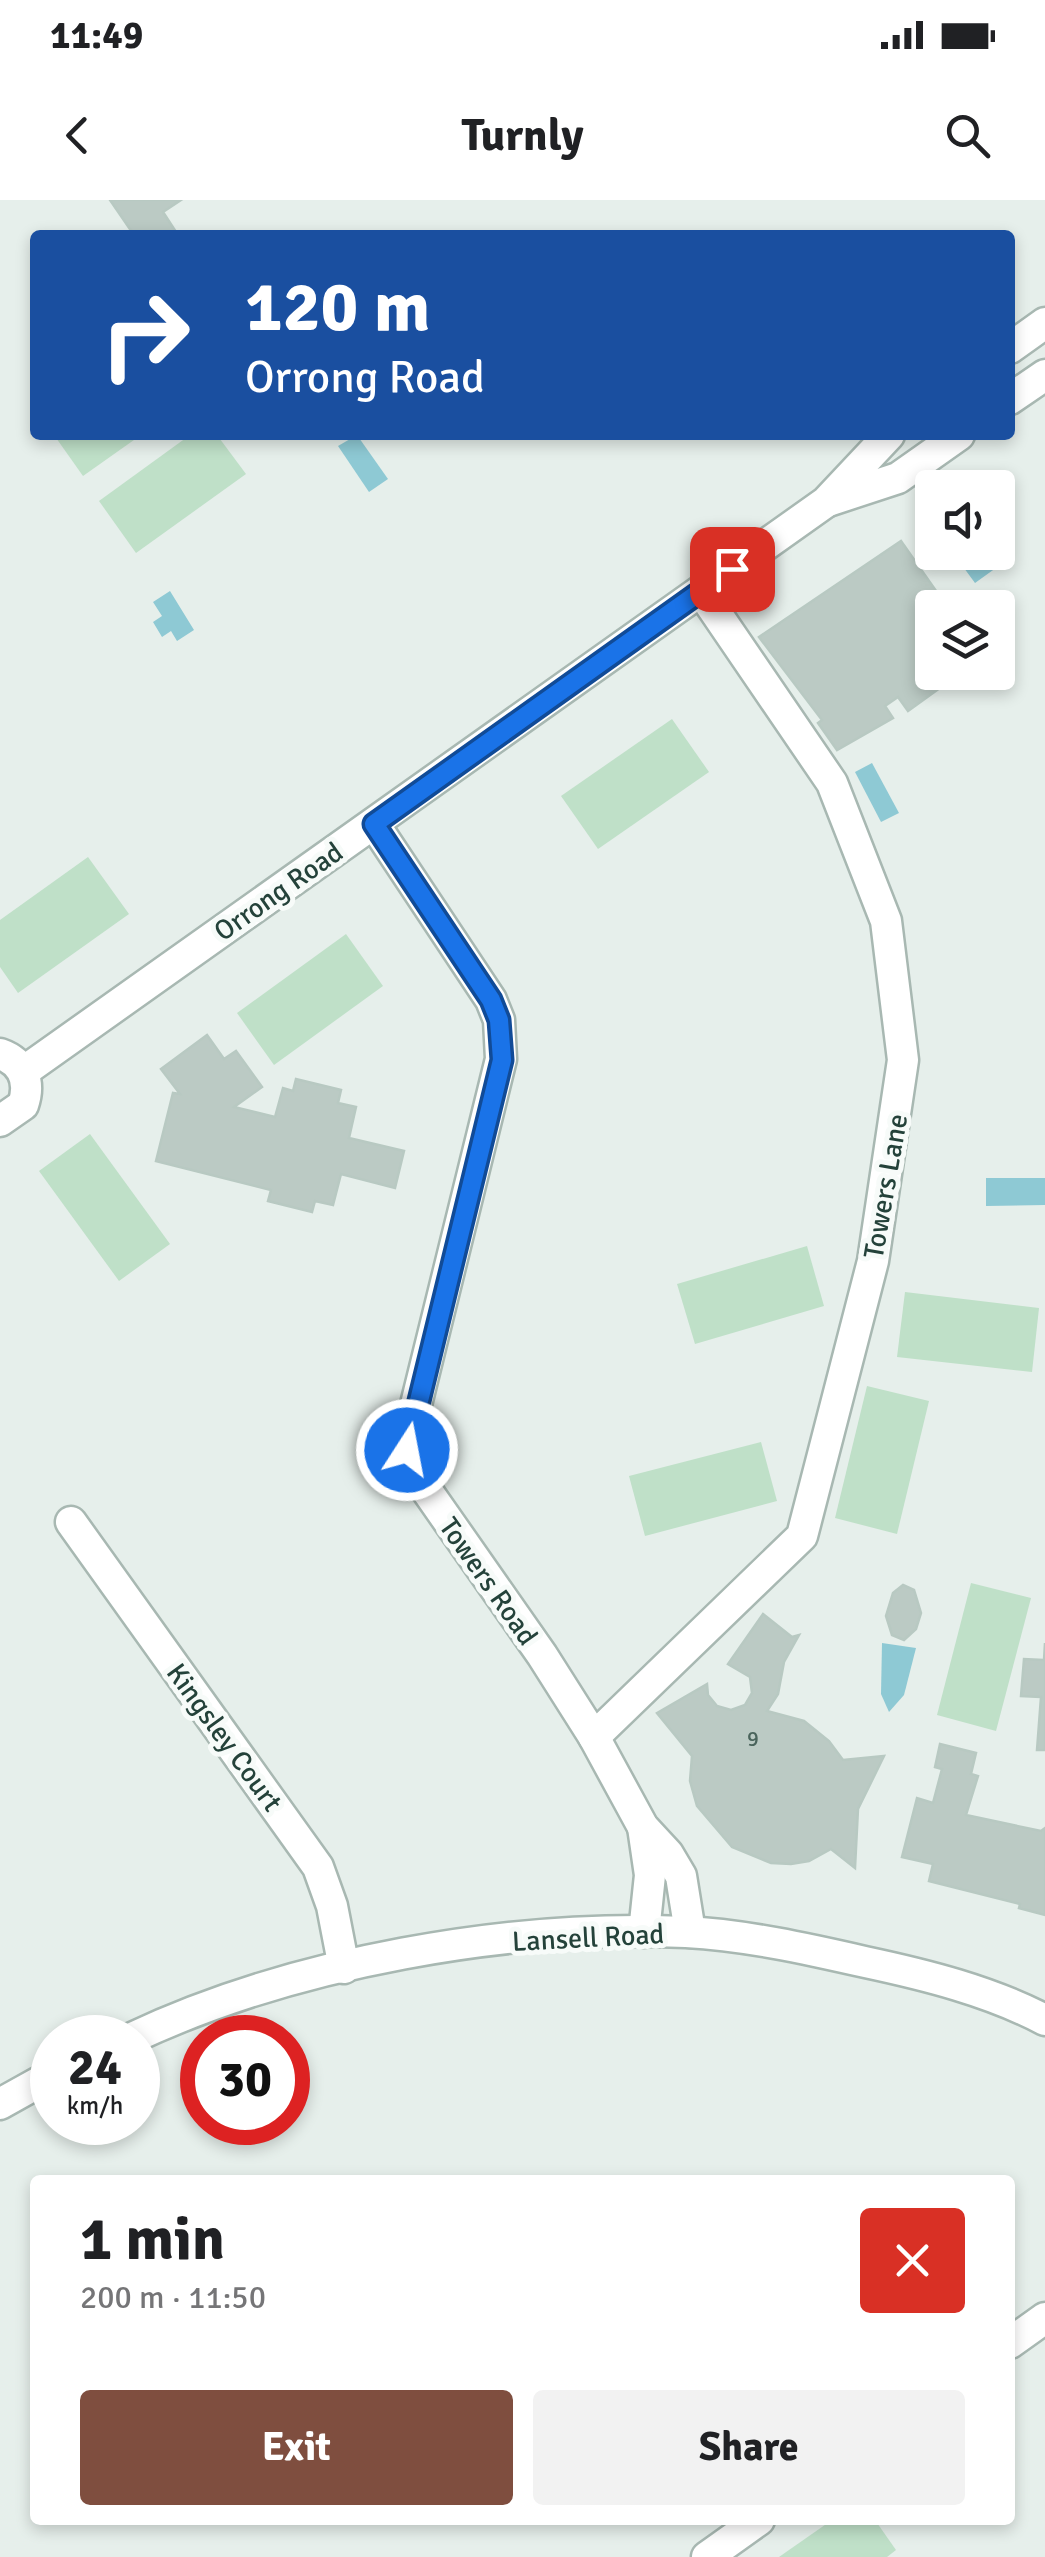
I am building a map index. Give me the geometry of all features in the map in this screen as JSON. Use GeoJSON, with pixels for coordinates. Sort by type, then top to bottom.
{"type":"FeatureCollection","features":[{"type":"Feature","properties":{"kind":"street"},"geometry":{"type":"LineString","coordinates":[[1015,344],[1045,323]]}},
{"type":"Feature","properties":{"kind":"street"},"geometry":{"type":"LineString","coordinates":[[1015,395],[1045,374]]}},
{"type":"Feature","properties":{"kind":"street","name":"Orrong Road"},"geometry":{"type":"LineString","coordinates":[[12,1063],[374,824],[826,502],[884,440]]}},
{"type":"Feature","properties":{"kind":"street","name":"Orrong Road"},"geometry":{"type":"LineString","coordinates":[[826,502],[898,478],[952,440]]}},
{"type":"Feature","properties":{"kind":"street","name":"Towers Lane"},"geometry":{"type":"LineString","coordinates":[[594,1737],[802,1536],[873,1261],[904,1060],[886,921],[832,783],[701,591]]}},
{"type":"Feature","properties":{"kind":"street","name":"Towers Road"},"geometry":{"type":"LineString","coordinates":[[374,824],[491,1000],[502,1038],[502,1060],[409,1433],[409,1465],[594,1737],[643,1827],[681,1876],[690,1932]]}},
{"type":"Feature","properties":{"kind":"street"},"geometry":{"type":"LineString","coordinates":[[0,1121],[22,1105],[27,1083],[12,1063]]}},
{"type":"Feature","properties":{"kind":"street","name":"Kingsley Court"},"geometry":{"type":"LineString","coordinates":[[70,1522],[318,1867],[332,1906],[344,1968]]}},
{"type":"Feature","properties":{"kind":"street","name":"Towers Road"},"geometry":{"type":"LineString","coordinates":[[643,1827],[650,1875],[644,1932]]}},
{"type":"Feature","properties":{"kind":"street","name":"Lansell Road"},"geometry":{"type":"LineString","coordinates":[[160,2027],[232,1999],[344,1968],[574,1933],[644,1932],[690,1932],[906,1970],[1045,2020]]}},
{"type":"Feature","properties":{"kind":"street"},"geometry":{"type":"LineString","coordinates":[[0,2104],[30,2087]]}},
{"type":"Feature","properties":{"kind":"street"},"geometry":{"type":"LineString","coordinates":[[1015,2339],[1045,2318]]}},
{"type":"Feature","properties":{"kind":"street"},"geometry":{"type":"LineString","coordinates":[[707,2557],[752,2525]]}},
{"type":"Feature","properties":{"kind":"green space"},"geometry":{"type":"Polygon","coordinates":[[[58,440],[134,440],[83,476],[58,440]]]}},
{"type":"Feature","properties":{"kind":"green space"},"geometry":{"type":"Polygon","coordinates":[[[183,440],[221,440],[246,474],[136,553],[99,501],[183,440]]]}},
{"type":"Feature","properties":{"kind":"green space"},"geometry":{"type":"Polygon","coordinates":[[[672,719],[709,772],[598,849],[561,796],[672,719]]]}},
{"type":"Feature","properties":{"kind":"green space"},"geometry":{"type":"Polygon","coordinates":[[[88,857],[129,914],[18,993],[0,967],[0,920],[88,857]]]}},
{"type":"Feature","properties":{"kind":"green space"},"geometry":{"type":"Polygon","coordinates":[[[346,934],[383,986],[274,1065],[237,1013],[346,934]]]}},
{"type":"Feature","properties":{"kind":"green space"},"geometry":{"type":"Polygon","coordinates":[[[90,1134],[170,1244],[119,1281],[39,1171],[90,1134]]]}},
{"type":"Feature","properties":{"kind":"green space"},"geometry":{"type":"Polygon","coordinates":[[[807,1246],[824,1306],[695,1344],[677,1284],[807,1246]]]}},
{"type":"Feature","properties":{"kind":"green space"},"geometry":{"type":"Polygon","coordinates":[[[905,1292],[1039,1308],[1032,1372],[897,1357],[905,1292]]]}},
{"type":"Feature","properties":{"kind":"green space"},"geometry":{"type":"Polygon","coordinates":[[[867,1386],[929,1401],[897,1534],[835,1518],[867,1386]]]}},
{"type":"Feature","properties":{"kind":"green space"},"geometry":{"type":"Polygon","coordinates":[[[761,1442],[777,1501],[645,1536],[629,1476],[761,1442]]]}},
{"type":"Feature","properties":{"kind":"green space"},"geometry":{"type":"Polygon","coordinates":[[[971,1583],[1031,1598],[996,1731],[937,1715],[971,1583]]]}},
{"type":"Feature","properties":{"kind":"green space"},"geometry":{"type":"Polygon","coordinates":[[[825,2525],[878,2525],[896,2550],[887,2557],[779,2557],[825,2525]]]}},
{"type":"Feature","properties":{"kind":"water"},"geometry":{"type":"Polygon","coordinates":[[[348,440],[361,440],[388,479],[369,492],[338,446],[348,440]]]}},
{"type":"Feature","properties":{"kind":"water"},"geometry":{"type":"Polygon","coordinates":[[[965,570],[993,570],[975,583],[965,570]]]}},
{"type":"Feature","properties":{"kind":"water"},"geometry":{"type":"Polygon","coordinates":[[[170,591],[194,630],[177,641],[171,631],[162,637],[153,622],[162,616],[153,602],[170,591]]]}},
{"type":"Feature","properties":{"kind":"water"},"geometry":{"type":"Polygon","coordinates":[[[872,763],[899,813],[881,822],[855,772],[872,763]]]}},
{"type":"Feature","properties":{"kind":"water"},"geometry":{"type":"Polygon","coordinates":[[[986,1178],[1045,1178],[1045,1205],[986,1206],[986,1178]]]}},
{"type":"Feature","properties":{"kind":"water"},"geometry":{"type":"Polygon","coordinates":[[[882,1643],[916,1648],[904,1695],[889,1712],[881,1694],[882,1643]]]}},
{"type":"Feature","properties":{"kind":"building"},"geometry":{"type":"Polygon","coordinates":[[[110,200],[181,200],[163,212],[175,230],[131,230],[110,200]]]}},
{"type":"Feature","properties":{"kind":"building"},"geometry":{"type":"Polygon","coordinates":[[[901,541],[915,561],[915,570],[921,570],[935,590],[915,590],[915,690],[937,690],[908,711],[898,697],[885,706],[893,718],[837,750],[818,723],[822,720],[759,637],[901,541]]]}},
{"type":"Feature","properties":{"kind":"building"},"geometry":{"type":"Polygon","coordinates":[[[207,1035],[224,1059],[236,1051],[262,1087],[234,1107],[275,1117],[283,1088],[293,1091],[296,1079],[341,1090],[338,1103],[356,1107],[349,1138],[404,1151],[395,1188],[341,1174],[333,1205],[315,1201],[312,1212],[268,1201],[271,1190],[156,1161],[173,1093],[180,1094],[161,1069],[207,1035]]]}},
{"type":"Feature","properties":{"kind":"building"},"geometry":{"type":"Polygon","coordinates":[[[903,1585],[914,1590],[921,1613],[916,1629],[904,1640],[892,1635],[886,1616],[893,1593],[903,1585]]]}},
{"type":"Feature","properties":{"kind":"building"},"geometry":{"type":"Polygon","coordinates":[[[763,1614],[792,1637],[799,1635],[784,1662],[778,1694],[767,1711],[804,1721],[829,1741],[843,1760],[884,1756],[858,1809],[855,1868],[831,1849],[809,1861],[791,1864],[771,1863],[732,1847],[697,1806],[690,1781],[692,1756],[657,1713],[707,1684],[708,1695],[717,1706],[731,1710],[745,1705],[752,1693],[750,1677],[728,1664],[763,1614]]]}},
{"type":"Feature","properties":{"kind":"building"},"geometry":{"type":"Polygon","coordinates":[[[1045,1643],[1045,1750],[1037,1750],[1041,1697],[1021,1696],[1024,1659],[1044,1660],[1045,1643]]]}},
{"type":"Feature","properties":{"kind":"building"},"geometry":{"type":"Polygon","coordinates":[[[940,1744],[976,1753],[971,1774],[978,1776],[966,1815],[1041,1831],[1045,1828],[1045,1915],[1019,1908],[1020,1904],[929,1881],[933,1864],[902,1857],[917,1798],[933,1803],[942,1769],[935,1767],[940,1744]]]}},
{"type":"Feature","properties":{"kind":"route"},"geometry":{"type":"LineString","coordinates":[[407,1450],[502,1060],[502,1038],[491,1000],[374,824],[732,569]]}}]}
